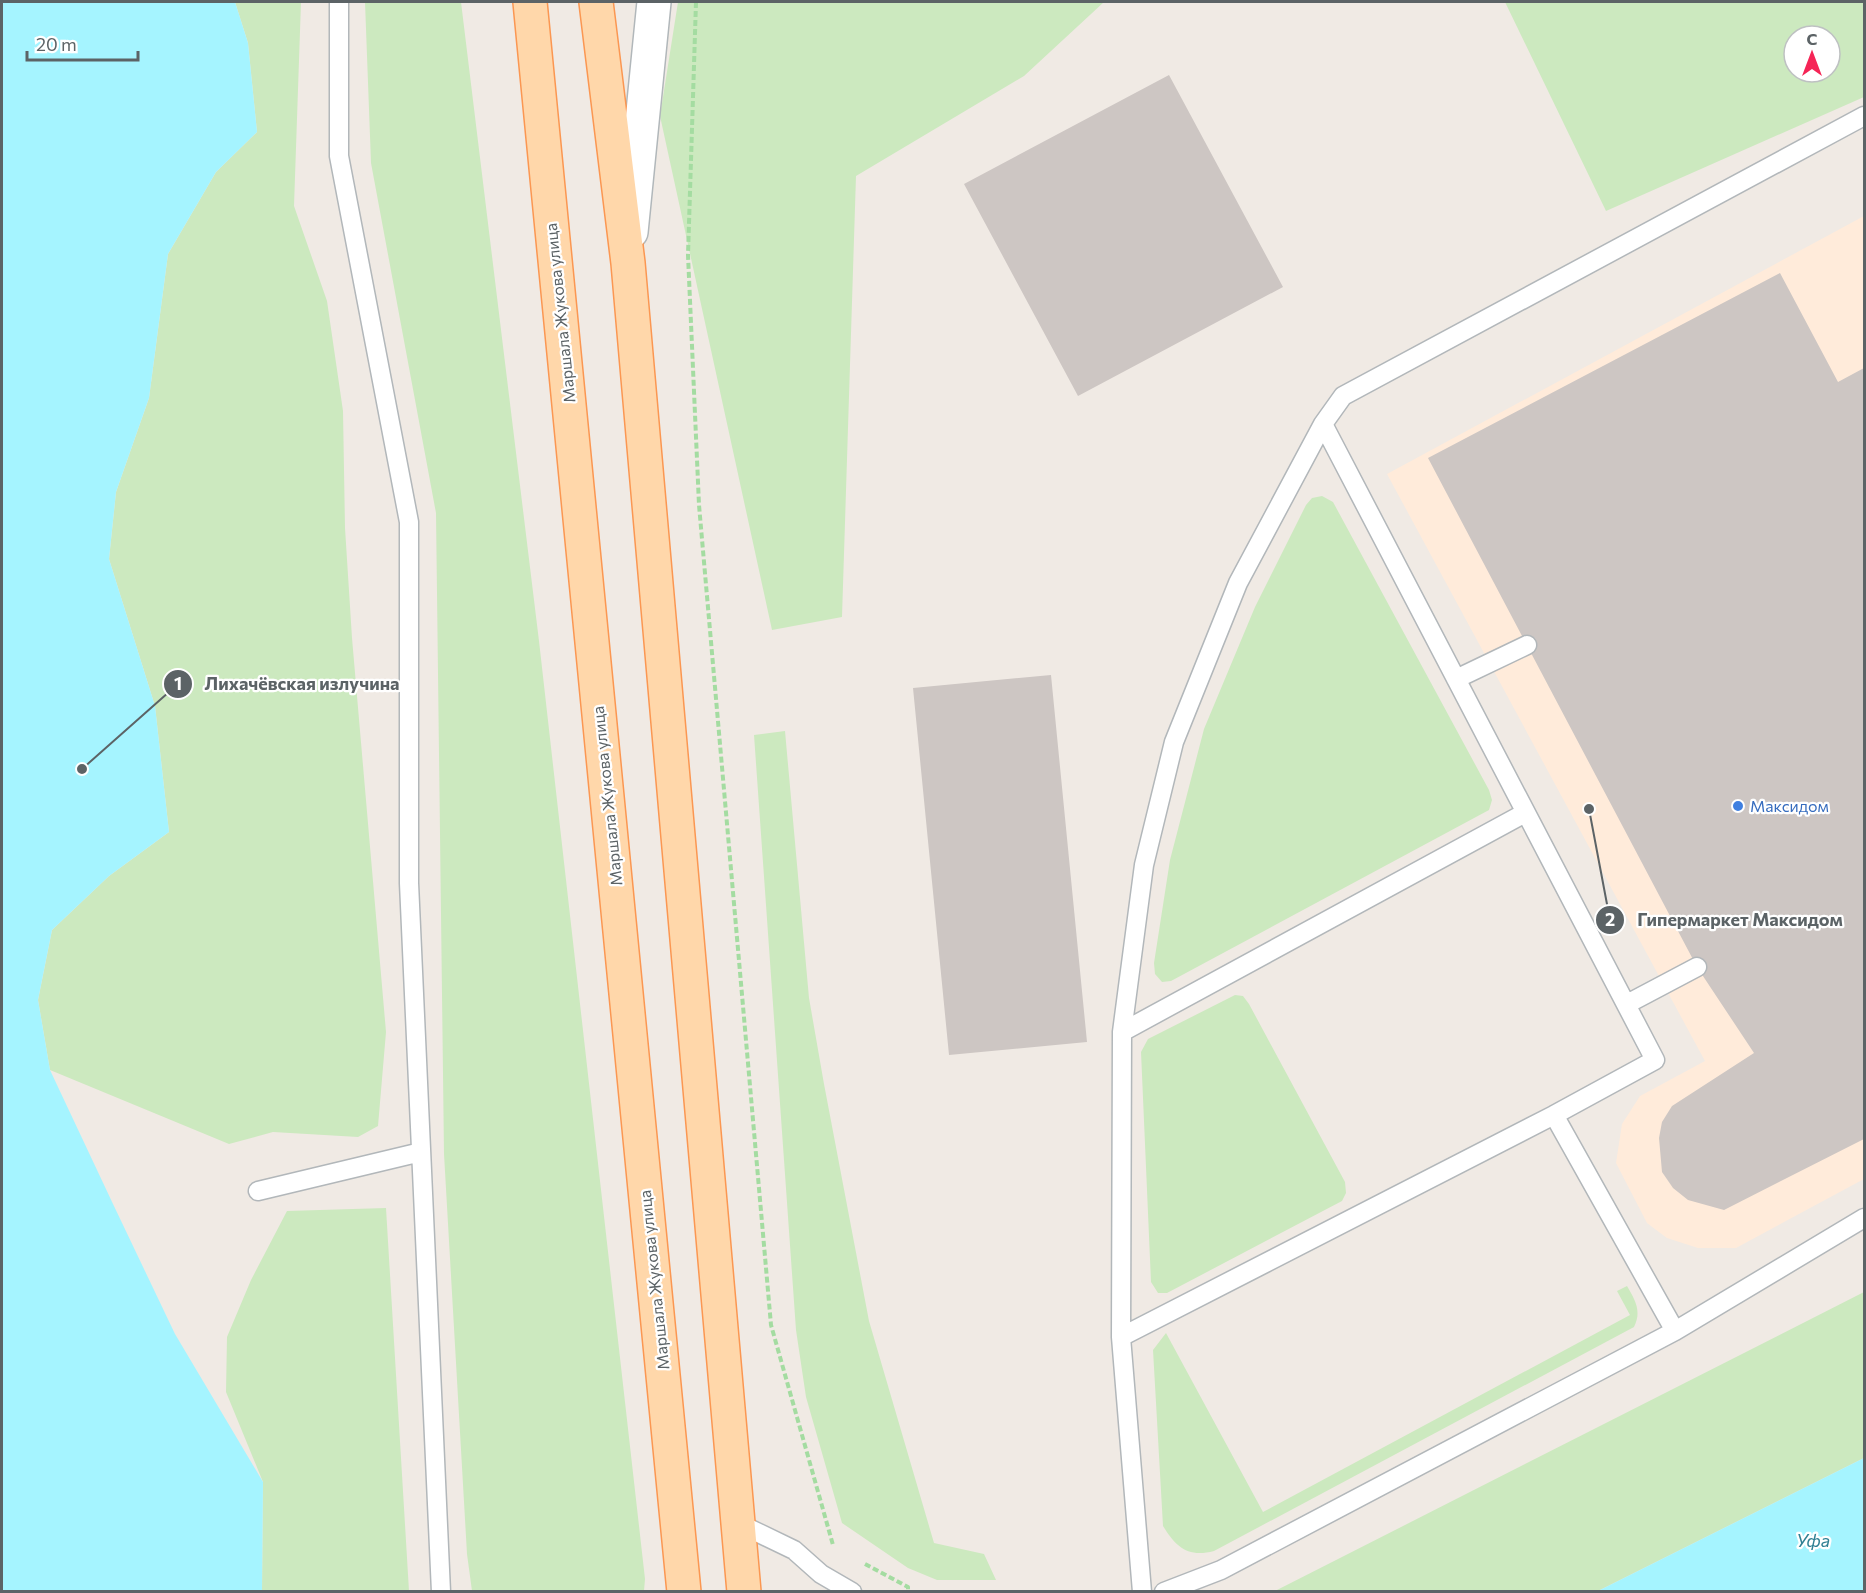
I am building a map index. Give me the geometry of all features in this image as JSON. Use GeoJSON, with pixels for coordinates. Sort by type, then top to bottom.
{"type":"FeatureCollection","features":[{"type":"Feature","properties":{"kind":"main road","name":"Маршала Жукова улица"},"geometry":{"type":"LineString","coordinates":[[530,2],[684,1592]]}},
{"type":"Feature","properties":{"kind":"main road"},"geometry":{"type":"LineString","coordinates":[[596,2],[628,264],[740,1524],[744,1592]]}},
{"type":"Feature","properties":{"kind":"main road"},"geometry":{"type":"LineString","coordinates":[[628,264],[654,2]]}},
{"type":"Feature","properties":{"kind":"lane"},"geometry":{"type":"LineString","coordinates":[[339,2],[339,156],[409,522],[409,883],[441,1592]]}},
{"type":"Feature","properties":{"kind":"lane"},"geometry":{"type":"LineString","coordinates":[[1142,1592],[1121,1337],[1122,1032],[1144,865],[1174,742],[1238,583],[1323,424],[1343,396],[1864,116]]}},
{"type":"Feature","properties":{"kind":"lane"},"geometry":{"type":"LineString","coordinates":[[1121,1337],[1554,1115],[1655,1060],[1323,424]]}},
{"type":"Feature","properties":{"kind":"lane"},"geometry":{"type":"LineString","coordinates":[[1456,679],[1527,645]]}},
{"type":"Feature","properties":{"kind":"lane"},"geometry":{"type":"LineString","coordinates":[[1122,1032],[1525,813]]}},
{"type":"Feature","properties":{"kind":"lane"},"geometry":{"type":"LineString","coordinates":[[1627,1004],[1697,967]]}},
{"type":"Feature","properties":{"kind":"lane"},"geometry":{"type":"LineString","coordinates":[[1554,1115],[1675,1330]]}},
{"type":"Feature","properties":{"kind":"lane"},"geometry":{"type":"LineString","coordinates":[[258,1191],[421,1152]]}},
{"type":"Feature","properties":{"kind":"lane"},"geometry":{"type":"LineString","coordinates":[[1164,1592],[1221,1570],[1675,1330],[1864,1218]]}},
{"type":"Feature","properties":{"kind":"lane"},"geometry":{"type":"LineString","coordinates":[[740,1524],[794,1550],[821,1574],[852,1592]]}},
{"type":"Feature","properties":{"kind":"path"},"geometry":{"type":"LineString","coordinates":[[696,2],[688,255],[699,505],[771,1325],[834,1548]]}},
{"type":"Feature","properties":{"kind":"path"},"geometry":{"type":"LineString","coordinates":[[855,1559],[908,1587],[908,1592]]}},
{"type":"Feature","properties":{"kind":"shaded area","name":"Максидом"},"geometry":{"type":"Polygon","coordinates":[[[1864,216],[1864,1179],[1736,1248],[1698,1248],[1667,1238],[1647,1223],[1616,1163],[1622,1124],[1640,1096],[1705,1061],[1387,474],[1864,216]]]}},
{"type":"Feature","properties":{"kind":"green space"},"geometry":{"type":"Polygon","coordinates":[[[235,2],[301,2],[294,206],[327,301],[343,411],[345,528],[352,638],[386,1032],[378,1126],[358,1137],[273,1132],[229,1144],[50,1070],[38,1000],[52,930],[109,876],[169,832],[155,706],[109,559],[116,492],[149,398],[168,254],[216,172],[257,132],[248,43],[235,2]]]}},
{"type":"Feature","properties":{"kind":"green space"},"geometry":{"type":"Polygon","coordinates":[[[365,2],[461,2],[539,641],[645,1579],[644,1591],[472,1591],[467,1554],[444,1154],[436,513],[371,163],[365,2]]]}},
{"type":"Feature","properties":{"kind":"green space"},"geometry":{"type":"Polygon","coordinates":[[[678,2],[1104,2],[1024,76],[856,176],[842,617],[772,630],[660,116],[678,2]]]}},
{"type":"Feature","properties":{"kind":"green space"},"geometry":{"type":"Polygon","coordinates":[[[1505,2],[1864,2],[1864,97],[1606,211],[1505,2]]]}},
{"type":"Feature","properties":{"kind":"green space"},"geometry":{"type":"Polygon","coordinates":[[[1322,496],[1333,502],[1489,790],[1492,800],[1489,810],[1171,981],[1162,982],[1155,974],[1154,963],[1170,860],[1204,729],[1255,607],[1306,505],[1312,498],[1322,496]]]}},
{"type":"Feature","properties":{"kind":"green space"},"geometry":{"type":"Polygon","coordinates":[[[785,731],[809,998],[869,1321],[934,1543],[984,1554],[996,1580],[937,1580],[908,1568],[842,1523],[806,1397],[796,1330],[754,735],[785,731]]]}},
{"type":"Feature","properties":{"kind":"green space"},"geometry":{"type":"Polygon","coordinates":[[[1235,995],[1243,996],[1249,1004],[1345,1182],[1346,1193],[1342,1201],[1167,1293],[1158,1293],[1151,1282],[1141,1052],[1148,1039],[1235,995]]]}},
{"type":"Feature","properties":{"kind":"green space"},"geometry":{"type":"Polygon","coordinates":[[[386,1208],[409,1591],[262,1591],[263,1482],[226,1392],[227,1337],[251,1280],[287,1211],[386,1208]]]}},
{"type":"Feature","properties":{"kind":"green space"},"geometry":{"type":"Polygon","coordinates":[[[1627,1286],[1635,1301],[1637,1311],[1634,1327],[1214,1551],[1190,1552],[1178,1545],[1163,1526],[1153,1350],[1166,1333],[1263,1512],[1630,1315],[1617,1291],[1627,1286]]]}},
{"type":"Feature","properties":{"kind":"green space"},"geometry":{"type":"Polygon","coordinates":[[[1864,1292],[1864,1458],[1598,1591],[1275,1591],[1864,1292]]]}},
{"type":"Feature","properties":{"kind":"water"},"geometry":{"type":"Polygon","coordinates":[[[2,2],[235,2],[248,43],[257,132],[216,172],[168,254],[149,398],[116,492],[109,559],[155,706],[169,832],[109,876],[52,930],[38,1000],[50,1070],[175,1334],[263,1482],[262,1591],[2,1591],[2,2]]]}},
{"type":"Feature","properties":{"kind":"water","name":"Уфа"},"geometry":{"type":"Polygon","coordinates":[[[1864,1458],[1864,1591],[1598,1591],[1864,1458]]]}},
{"type":"Feature","properties":{"kind":"building"},"geometry":{"type":"Polygon","coordinates":[[[1169,75],[1283,287],[1078,396],[964,184],[1169,75]]]}},
{"type":"Feature","properties":{"kind":"building","name":"Максидом"},"geometry":{"type":"Polygon","coordinates":[[[1780,273],[1838,382],[1864,368],[1864,1139],[1724,1210],[1688,1200],[1673,1188],[1662,1172],[1659,1138],[1662,1122],[1672,1106],[1754,1053],[1697,967],[1428,458],[1780,273]]]}},
{"type":"Feature","properties":{"kind":"building"},"geometry":{"type":"Polygon","coordinates":[[[1051,675],[1087,1042],[949,1055],[913,688],[1051,675]]]}},
{"type":"Feature","properties":{"kind":"place","name":"Лихачёвская излучина"},"geometry":{"type":"Point","coordinates":[82,769]}},
{"type":"Feature","properties":{"kind":"place","name":"Максидом"},"geometry":{"type":"Point","coordinates":[1738,806]}},
{"type":"Feature","properties":{"kind":"place","name":"Гипермаркет Максидом"},"geometry":{"type":"Point","coordinates":[1589,809]}}]}
